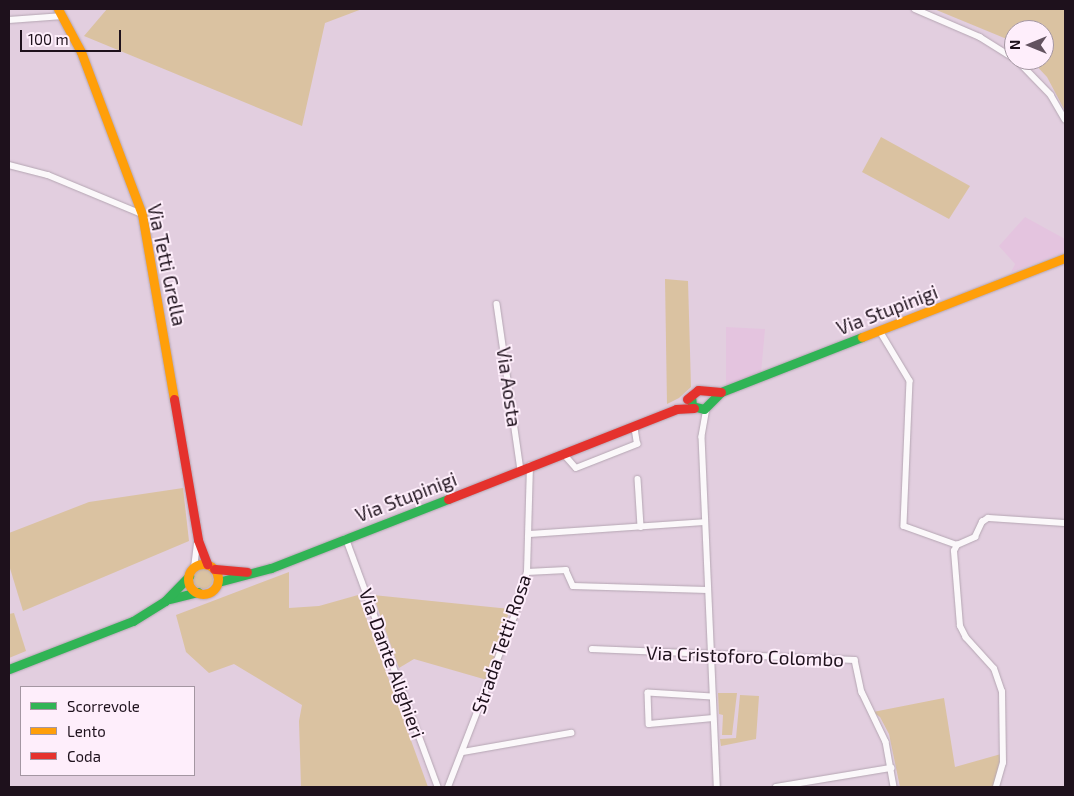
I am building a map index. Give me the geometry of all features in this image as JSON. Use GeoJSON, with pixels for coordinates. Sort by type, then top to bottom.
{"type":"FeatureCollection","features":[{"type":"Feature","properties":{"kind":"street"},"geometry":{"type":"LineString","coordinates":[[915,9],[980,37],[1004,52]]}},
{"type":"Feature","properties":{"kind":"street"},"geometry":{"type":"LineString","coordinates":[[9,20],[60,12]]}},
{"type":"Feature","properties":{"kind":"street","name":"Via Tetti Grella"},"geometry":{"type":"LineString","coordinates":[[60,12],[81,52],[142,214],[198,540],[211,567]]}},
{"type":"Feature","properties":{"kind":"street"},"geometry":{"type":"LineString","coordinates":[[1027,70],[1041,82],[1065,119]]}},
{"type":"Feature","properties":{"kind":"street"},"geometry":{"type":"LineString","coordinates":[[9,165],[48,175],[142,214]]}},
{"type":"Feature","properties":{"kind":"street","name":"Via Stupinigi"},"geometry":{"type":"LineString","coordinates":[[165,601],[198,592],[208,593],[218,582],[260,571],[676,409],[702,407],[721,392],[1065,258]]}},
{"type":"Feature","properties":{"kind":"street","name":"Via Aosta"},"geometry":{"type":"LineString","coordinates":[[497,304],[521,470]]}},
{"type":"Feature","properties":{"kind":"street"},"geometry":{"type":"LineString","coordinates":[[880,331],[910,381],[904,526],[957,545],[975,537],[982,522],[988,518],[1065,523]]}},
{"type":"Feature","properties":{"kind":"street"},"geometry":{"type":"LineString","coordinates":[[702,426],[702,407],[691,396],[695,391],[705,391],[702,407],[704,522],[717,787]]}},
{"type":"Feature","properties":{"kind":"street","name":"Via Stupinigi"},"geometry":{"type":"LineString","coordinates":[[705,391],[721,392]]}},
{"type":"Feature","properties":{"kind":"street","name":"Via Stupinigi"},"geometry":{"type":"LineString","coordinates":[[676,409],[691,396]]}},
{"type":"Feature","properties":{"kind":"street"},"geometry":{"type":"LineString","coordinates":[[564,454],[576,468],[637,444],[634,426]]}},
{"type":"Feature","properties":{"kind":"street","name":"Strada Tetti Rosa"},"geometry":{"type":"LineString","coordinates":[[448,787],[514,617],[527,572],[530,534],[530,466]]}},
{"type":"Feature","properties":{"kind":"street"},"geometry":{"type":"LineString","coordinates":[[638,479],[641,527]]}},
{"type":"Feature","properties":{"kind":"street"},"geometry":{"type":"LineString","coordinates":[[530,534],[704,522]]}},
{"type":"Feature","properties":{"kind":"street","name":"Via Dante Alighieri"},"geometry":{"type":"LineString","coordinates":[[346,538],[438,787]]}},
{"type":"Feature","properties":{"kind":"street","name":"Via Tetti Grella"},"geometry":{"type":"LineString","coordinates":[[191,572],[198,540]]}},
{"type":"Feature","properties":{"kind":"street"},"geometry":{"type":"LineString","coordinates":[[957,545],[955,567],[960,626],[966,638],[994,669],[1002,692],[1003,763],[996,787]]}},
{"type":"Feature","properties":{"kind":"street"},"geometry":{"type":"LineString","coordinates":[[211,567],[218,582]]}},
{"type":"Feature","properties":{"kind":"street","name":"Via Stupinigi"},"geometry":{"type":"LineString","coordinates":[[9,669],[133,621],[165,601],[191,572],[211,567],[260,571]]}},
{"type":"Feature","properties":{"kind":"street"},"geometry":{"type":"LineString","coordinates":[[527,572],[566,570],[573,586],[707,590]]}},
{"type":"Feature","properties":{"kind":"street"},"geometry":{"type":"LineString","coordinates":[[191,572],[190,586],[198,592]]}},
{"type":"Feature","properties":{"kind":"street","name":"Via Cristoforo Colombo"},"geometry":{"type":"LineString","coordinates":[[592,649],[855,660],[862,692],[886,742],[894,787]]}},
{"type":"Feature","properties":{"kind":"street"},"geometry":{"type":"LineString","coordinates":[[712,697],[648,693],[649,724],[713,718]]}},
{"type":"Feature","properties":{"kind":"street"},"geometry":{"type":"LineString","coordinates":[[463,752],[572,732]]}},
{"type":"Feature","properties":{"kind":"street"},"geometry":{"type":"LineString","coordinates":[[776,787],[891,768]]}},
{"type":"Feature","properties":{"kind":"shaded area"},"geometry":{"type":"Polygon","coordinates":[[[107,9],[362,9],[325,23],[302,126],[84,36],[107,9]]]}},
{"type":"Feature","properties":{"kind":"shaded area"},"geometry":{"type":"Polygon","coordinates":[[[934,9],[1065,9],[1065,111],[1047,77],[1040,70],[1054,70],[1054,20],[1004,20],[1004,38],[934,9]]]}},
{"type":"Feature","properties":{"kind":"shaded area"},"geometry":{"type":"Polygon","coordinates":[[[881,137],[970,186],[949,219],[862,172],[881,137]]]}},
{"type":"Feature","properties":{"kind":"shaded area"},"geometry":{"type":"Polygon","coordinates":[[[1025,217],[1065,239],[1065,252],[1011,272],[1015,264],[999,246],[1025,217]]]}},
{"type":"Feature","properties":{"kind":"shaded area"},"geometry":{"type":"Polygon","coordinates":[[[665,279],[688,281],[691,387],[679,398],[667,404],[665,279]]]}},
{"type":"Feature","properties":{"kind":"shaded area"},"geometry":{"type":"Polygon","coordinates":[[[726,327],[765,329],[761,373],[726,385],[726,327]]]}},
{"type":"Feature","properties":{"kind":"shaded area"},"geometry":{"type":"Polygon","coordinates":[[[183,488],[189,541],[23,611],[9,565],[9,533],[89,502],[183,488]]]}},
{"type":"Feature","properties":{"kind":"shaded area"},"geometry":{"type":"Polygon","coordinates":[[[203,569],[210,572],[213,579],[210,586],[203,589],[196,586],[193,579],[196,572],[203,569]]]}},
{"type":"Feature","properties":{"kind":"shaded area"},"geometry":{"type":"Polygon","coordinates":[[[289,572],[289,608],[319,606],[358,595],[428,787],[301,787],[299,721],[302,705],[234,664],[209,673],[186,652],[176,615],[289,572]]]}},
{"type":"Feature","properties":{"kind":"shaded area"},"geometry":{"type":"Polygon","coordinates":[[[373,595],[510,609],[487,680],[414,659],[399,668],[373,595]]]}},
{"type":"Feature","properties":{"kind":"shaded area"},"geometry":{"type":"Polygon","coordinates":[[[14,613],[26,651],[9,658],[9,614],[14,613]]]}},
{"type":"Feature","properties":{"kind":"shaded area"},"geometry":{"type":"Polygon","coordinates":[[[718,693],[737,693],[732,735],[722,735],[723,715],[719,714],[718,693]]]}},
{"type":"Feature","properties":{"kind":"shaded area"},"geometry":{"type":"Polygon","coordinates":[[[740,695],[759,696],[756,739],[721,746],[720,739],[736,738],[740,695]]]}},
{"type":"Feature","properties":{"kind":"shaded area"},"geometry":{"type":"Polygon","coordinates":[[[944,698],[955,767],[1001,754],[994,787],[900,787],[889,734],[880,717],[873,712],[944,698]]]}},
{"type":"Feature","properties":{"kind":"traffic: fast"},"geometry":{"type":"LineString","coordinates":[[691,396],[692,406],[704,409],[721,392],[862,337]]}},
{"type":"Feature","properties":{"kind":"traffic: fast"},"geometry":{"type":"LineString","coordinates":[[218,582],[271,568],[448,499]]}},
{"type":"Feature","properties":{"kind":"traffic: fast"},"geometry":{"type":"LineString","coordinates":[[9,669],[133,621],[165,601],[189,576]]}},
{"type":"Feature","properties":{"kind":"traffic: fast"},"geometry":{"type":"LineString","coordinates":[[170,599],[198,592]]}},
{"type":"Feature","properties":{"kind":"traffic: slow"},"geometry":{"type":"LineString","coordinates":[[58,9],[81,52],[142,214],[174,399]]}},
{"type":"Feature","properties":{"kind":"traffic: slow"},"geometry":{"type":"LineString","coordinates":[[862,337],[1065,258]]}},
{"type":"Feature","properties":{"kind":"traffic: slow"},"geometry":{"type":"LineString","coordinates":[[203,564],[209,565],[217,573],[218,579],[217,585],[209,593],[203,594],[197,593],[189,585],[188,579],[189,573],[197,565],[203,564]]}},
{"type":"Feature","properties":{"kind":"traffic: jam"},"geometry":{"type":"LineString","coordinates":[[687,399],[698,390],[721,392]]}},
{"type":"Feature","properties":{"kind":"traffic: jam"},"geometry":{"type":"LineString","coordinates":[[174,399],[198,540],[207,564]]}},
{"type":"Feature","properties":{"kind":"traffic: jam"},"geometry":{"type":"LineString","coordinates":[[448,499],[676,409],[694,408]]}},
{"type":"Feature","properties":{"kind":"traffic: jam"},"geometry":{"type":"LineString","coordinates":[[214,569],[247,572]]}}]}
